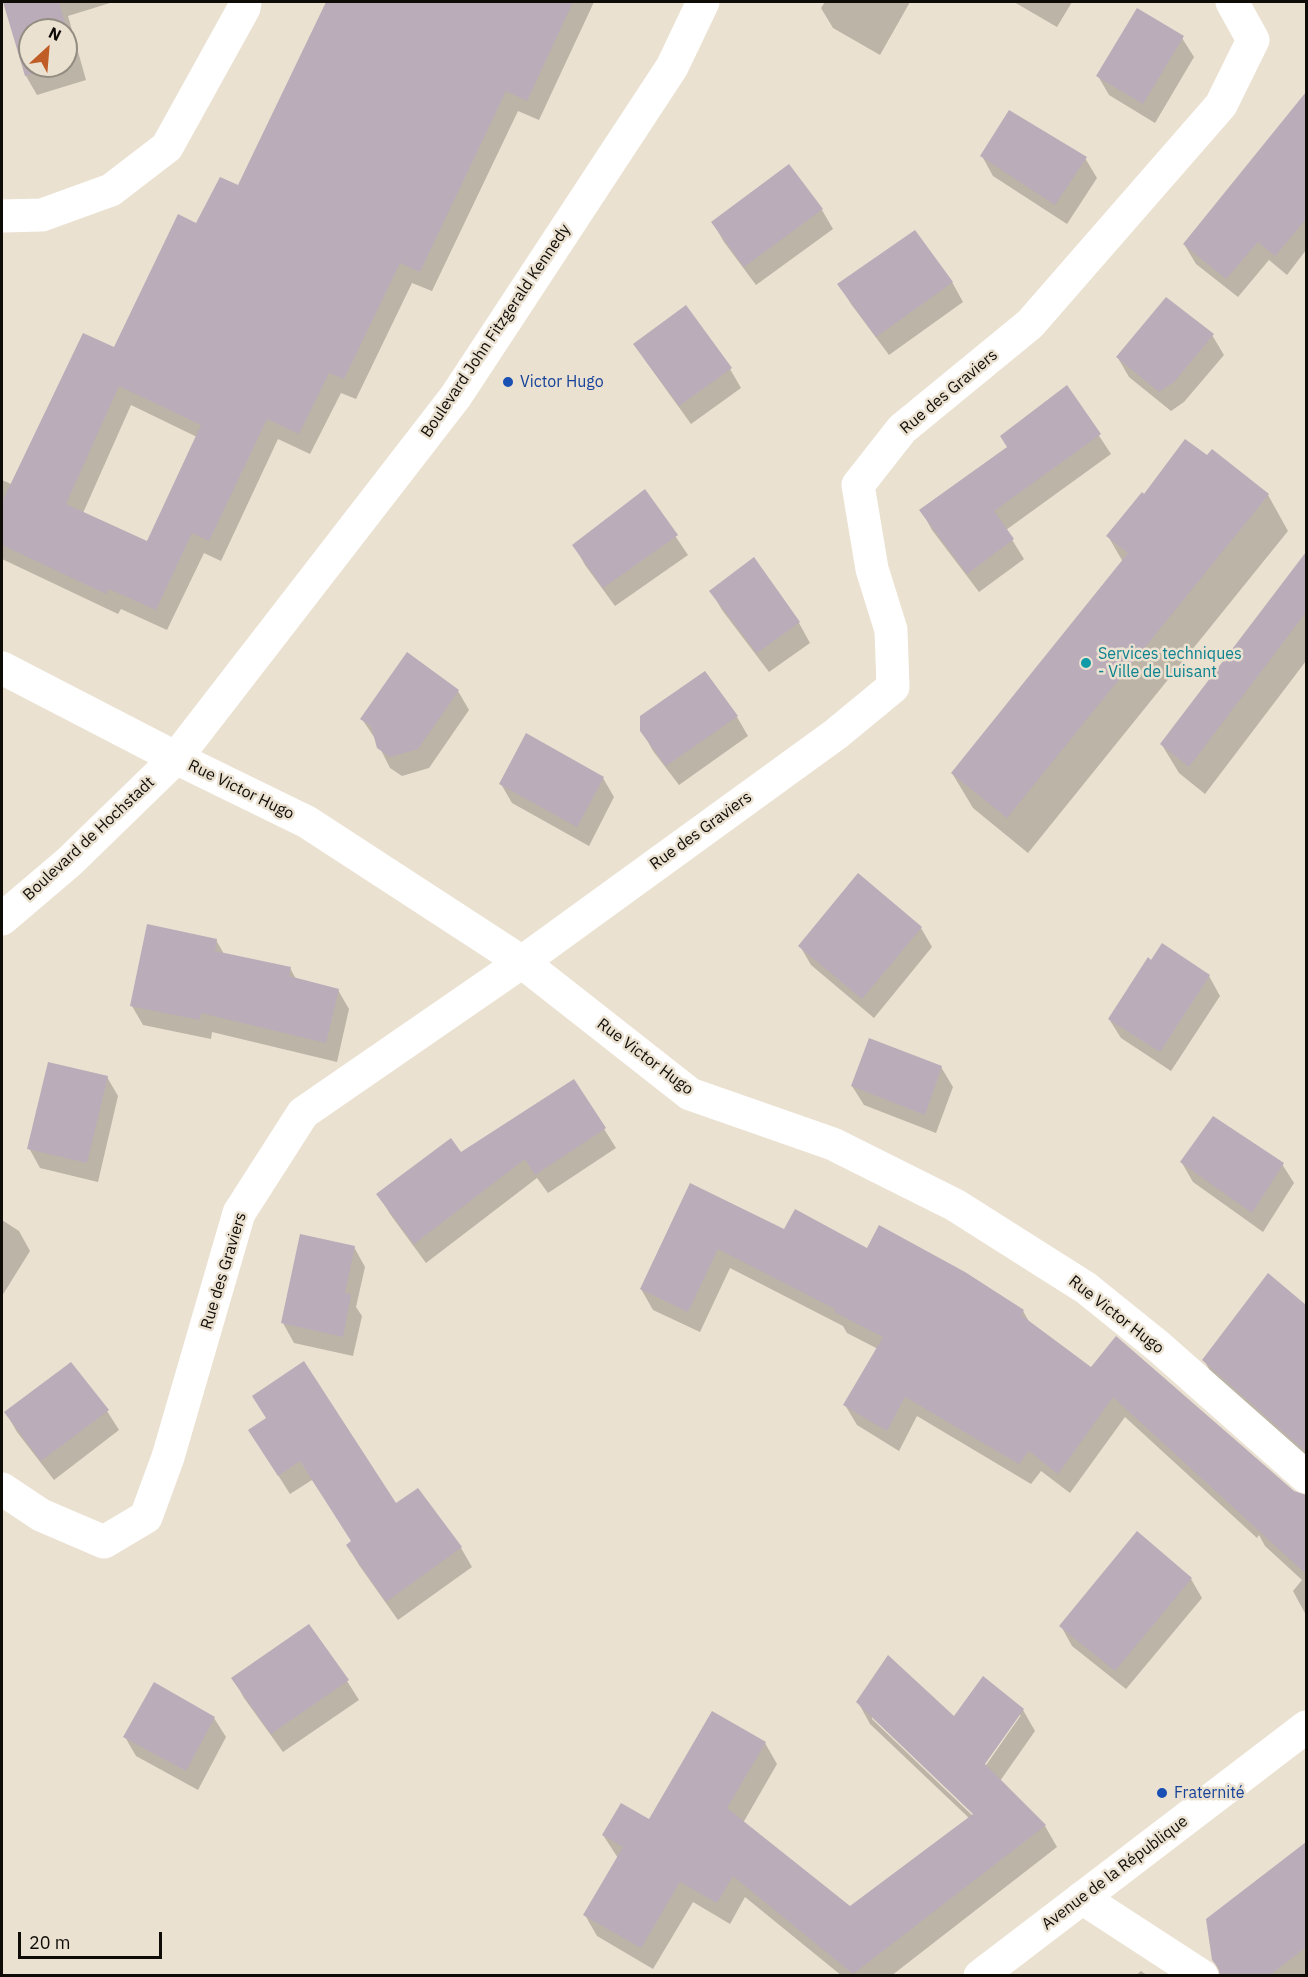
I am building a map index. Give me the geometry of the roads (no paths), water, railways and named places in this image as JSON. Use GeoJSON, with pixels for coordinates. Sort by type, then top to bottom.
{"type":"FeatureCollection","features":[{"type":"Feature","properties":{"kind":"street"},"geometry":{"type":"LineString","coordinates":[[2,216],[42,215],[111,190],[167,147],[244,8],[245,2]]}},
{"type":"Feature","properties":{"kind":"street","name":"Boulevard John Fitzgerald Kennedy"},"geometry":{"type":"LineString","coordinates":[[176,758],[456,396],[672,68],[703,2]]}},
{"type":"Feature","properties":{"kind":"street","name":"Rue des Graviers"},"geometry":{"type":"LineString","coordinates":[[2,1489],[41,1515],[104,1542],[146,1516],[168,1457],[239,1213],[303,1113],[522,962],[836,734],[893,687],[891,630],[872,569],[858,485],[902,429],[1030,324],[1221,105],[1253,40],[1232,2]]}},
{"type":"Feature","properties":{"kind":"street","name":"Rue Victor Hugo"},"geometry":{"type":"LineString","coordinates":[[2,668],[176,758],[307,822],[522,962],[690,1094],[833,1144],[955,1205],[1086,1288],[1158,1346],[1306,1477]]}},
{"type":"Feature","properties":{"kind":"street","name":"Boulevard de Hochstadt"},"geometry":{"type":"LineString","coordinates":[[2,919],[69,861],[176,758]]}},
{"type":"Feature","properties":{"kind":"street","name":"Avenue de la République"},"geometry":{"type":"LineString","coordinates":[[980,1976],[1306,1727]]}},
{"type":"Feature","properties":{"kind":"street"},"geometry":{"type":"LineString","coordinates":[[1082,1898],[1202,1976]]}},
{"type":"Feature","properties":{"kind":"place","name":"Victor Hugo"},"geometry":{"type":"Point","coordinates":[508,382]}},
{"type":"Feature","properties":{"kind":"place","name":"Services techniques - Ville de Luisant"},"geometry":{"type":"Point","coordinates":[1086,663]}},
{"type":"Feature","properties":{"kind":"place","name":"Fraternité"},"geometry":{"type":"Point","coordinates":[1162,1793]}}]}
